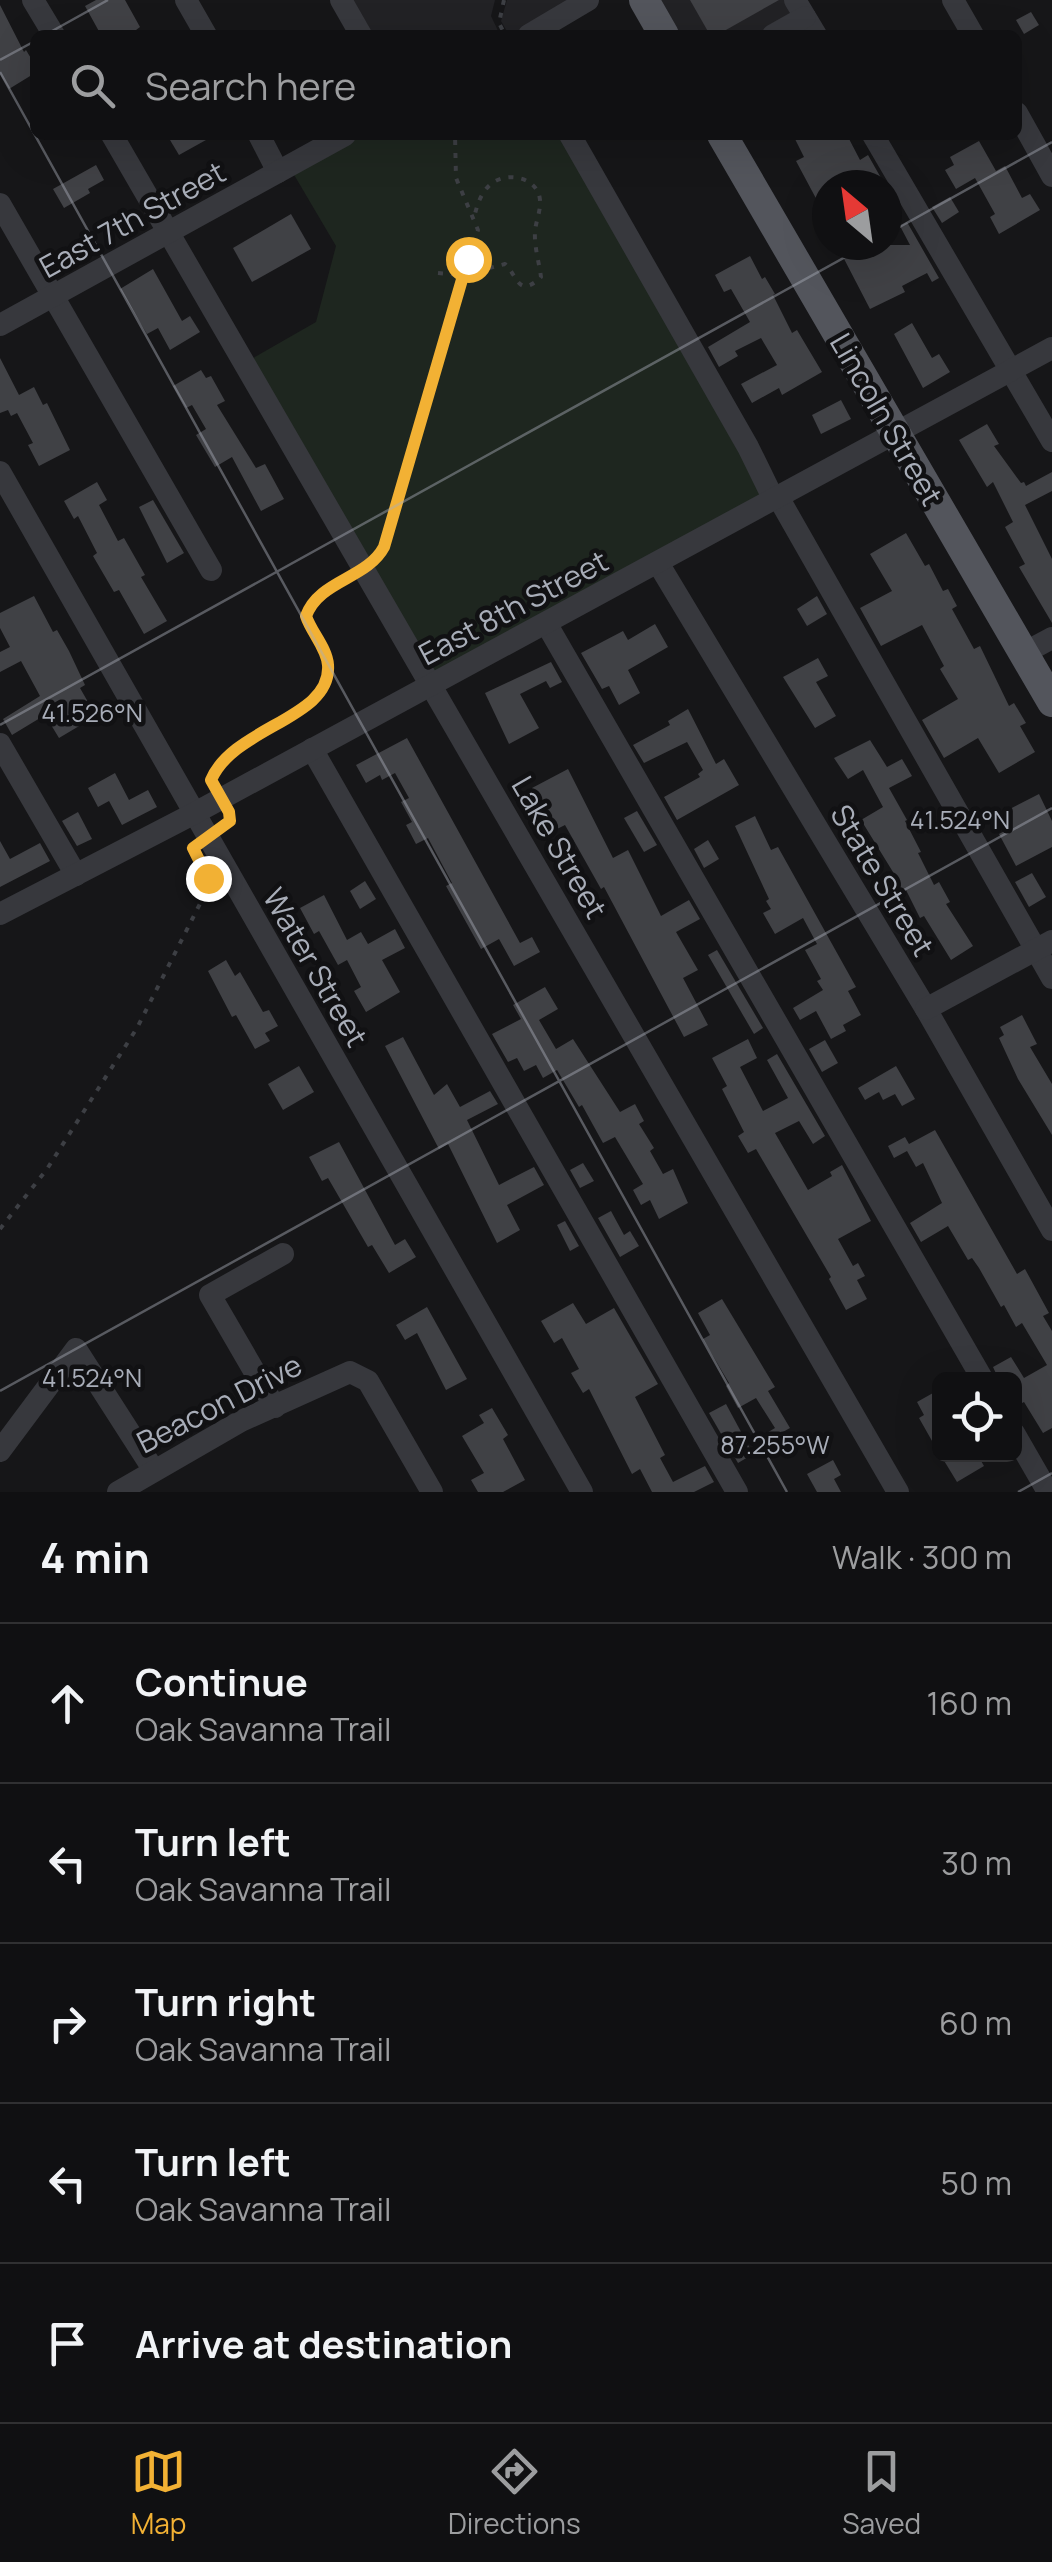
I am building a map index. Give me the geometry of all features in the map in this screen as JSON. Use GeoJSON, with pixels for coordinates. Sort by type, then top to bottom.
{"type":"FeatureCollection","features":[{"type":"Feature","properties":{"kind":"main road"},"geometry":{"type":"LineString","coordinates":[[644,0],[661,30]]}},
{"type":"Feature","properties":{"kind":"main road","name":"Lincoln Street"},"geometry":{"type":"LineString","coordinates":[[725,140],[1052,702]]}},
{"type":"Feature","properties":{"kind":"street"},"geometry":{"type":"LineString","coordinates":[[35,0],[51,30]]}},
{"type":"Feature","properties":{"kind":"street"},"geometry":{"type":"LineString","coordinates":[[186,0],[203,30]]}},
{"type":"Feature","properties":{"kind":"street"},"geometry":{"type":"LineString","coordinates":[[340,0],[358,30]]}},
{"type":"Feature","properties":{"kind":"street"},"geometry":{"type":"LineString","coordinates":[[537,30],[588,0]]}},
{"type":"Feature","properties":{"kind":"street"},"geometry":{"type":"LineString","coordinates":[[953,0],[970,30]]}},
{"type":"Feature","properties":{"kind":"street"},"geometry":{"type":"LineString","coordinates":[[782,30],[805,17]]}},
{"type":"Feature","properties":{"kind":"street"},"geometry":{"type":"LineString","coordinates":[[1022,123],[1052,176]]}},
{"type":"Feature","properties":{"kind":"street","name":"Lake Street"},"geometry":{"type":"LineString","coordinates":[[115,140],[898,1492]]}},
{"type":"Feature","properties":{"kind":"street"},"geometry":{"type":"LineString","coordinates":[[262,140],[278,172]]}},
{"type":"Feature","properties":{"kind":"street","name":"East 7th Street"},"geometry":{"type":"LineString","coordinates":[[0,325],[336,140]]}},
{"type":"Feature","properties":{"kind":"street"},"geometry":{"type":"LineString","coordinates":[[573,140],[776,498],[1043,946],[1052,978]]}},
{"type":"Feature","properties":{"kind":"street"},"geometry":{"type":"LineString","coordinates":[[876,140],[1052,442]]}},
{"type":"Feature","properties":{"kind":"street"},"geometry":{"type":"LineString","coordinates":[[0,204],[211,570]]}},
{"type":"Feature","properties":{"kind":"street","name":"East 8th Street"},"geometry":{"type":"LineString","coordinates":[[0,914],[221,799],[1052,348]]}},
{"type":"Feature","properties":{"kind":"street","name":"Water Street"},"geometry":{"type":"LineString","coordinates":[[0,472],[582,1492]]}},
{"type":"Feature","properties":{"kind":"street","name":"State Street"},"geometry":{"type":"LineString","coordinates":[[658,563],[926,1009],[1052,1230]]}},
{"type":"Feature","properties":{"kind":"street"},"geometry":{"type":"LineString","coordinates":[[546,624],[978,1372]]}},
{"type":"Feature","properties":{"kind":"street"},"geometry":{"type":"LineString","coordinates":[[1024,654],[1052,638]]}},
{"type":"Feature","properties":{"kind":"street"},"geometry":{"type":"LineString","coordinates":[[0,744],[76,875]]}},
{"type":"Feature","properties":{"kind":"street"},"geometry":{"type":"LineString","coordinates":[[312,750],[737,1492]]}},
{"type":"Feature","properties":{"kind":"street"},"geometry":{"type":"LineString","coordinates":[[926,1009],[1043,946]]}},
{"type":"Feature","properties":{"kind":"street"},"geometry":{"type":"LineString","coordinates":[[275,1406],[210,1295],[283,1254]]}},
{"type":"Feature","properties":{"kind":"street"},"geometry":{"type":"LineString","coordinates":[[0,1451],[76,1349],[153,1470]]}},
{"type":"Feature","properties":{"kind":"street","name":"Beacon Drive"},"geometry":{"type":"LineString","coordinates":[[118,1492],[241,1421],[350,1372],[368,1381],[432,1492]]}},
{"type":"Feature","properties":{"kind":"street"},"geometry":{"type":"LineString","coordinates":[[1022,1442],[1044,1465],[1048,1492]]}},
{"type":"Feature","properties":{"kind":"path"},"geometry":{"type":"LineString","coordinates":[[502,30],[499,23],[504,0]]}},
{"type":"Feature","properties":{"kind":"path"},"geometry":{"type":"LineString","coordinates":[[221,799],[211,780],[216,768],[245,740],[313,703],[324,690],[328,660],[306,616],[310,604],[364,568],[384,547],[478,230],[456,178],[455,140]]}},
{"type":"Feature","properties":{"kind":"path"},"geometry":{"type":"LineString","coordinates":[[438,273],[463,274],[505,264],[515,282],[522,286],[534,285],[541,278],[535,232],[540,197],[533,184],[520,177],[505,177],[492,183],[482,193],[474,218]]}},
{"type":"Feature","properties":{"kind":"path"},"geometry":{"type":"LineString","coordinates":[[1,1228],[47,1168],[137,1028],[209,886],[208,878]]}},
{"type":"Feature","properties":{"kind":"shaded area"},"geometry":{"type":"Polygon","coordinates":[[[345,0],[495,0],[491,16],[498,30],[363,30],[345,0]]]}},
{"type":"Feature","properties":{"kind":"shaded area"},"geometry":{"type":"Polygon","coordinates":[[[507,0],[582,0],[531,30],[506,30],[501,21],[507,0]]]}},
{"type":"Feature","properties":{"kind":"shaded area"},"geometry":{"type":"Polygon","coordinates":[[[649,0],[804,0],[808,30],[667,30],[649,0]]]}},
{"type":"Feature","properties":{"kind":"shaded area"},"geometry":{"type":"Polygon","coordinates":[[[349,140],[568,140],[768,497],[435,679],[248,361],[316,322],[336,246],[293,173],[349,140]]]}},
{"type":"Feature","properties":{"kind":"building"},"geometry":{"type":"Polygon","coordinates":[[[96,0],[125,0],[140,27],[98,30],[85,6],[96,0]]]}},
{"type":"Feature","properties":{"kind":"building"},"geometry":{"type":"Polygon","coordinates":[[[690,0],[779,0],[726,30],[707,30],[690,0]]]}},
{"type":"Feature","properties":{"kind":"building"},"geometry":{"type":"Polygon","coordinates":[[[0,5],[30,57],[30,76],[9,89],[0,74],[0,5]]]}},
{"type":"Feature","properties":{"kind":"building"},"geometry":{"type":"Polygon","coordinates":[[[1031,12],[1039,25],[1024,34],[1016,20],[1031,12]]]}},
{"type":"Feature","properties":{"kind":"building"},"geometry":{"type":"Polygon","coordinates":[[[170,140],[206,140],[179,155],[170,140]]]}},
{"type":"Feature","properties":{"kind":"building"},"geometry":{"type":"Polygon","coordinates":[[[796,140],[850,140],[860,160],[868,155],[876,170],[812,170],[812,191],[796,161],[804,157],[796,140]]]}},
{"type":"Feature","properties":{"kind":"building"},"geometry":{"type":"Polygon","coordinates":[[[979,141],[996,171],[1005,166],[1022,198],[1030,194],[1040,210],[999,234],[990,217],[995,214],[975,178],[956,189],[945,170],[954,165],[950,157],[979,141]]]}},
{"type":"Feature","properties":{"kind":"building"},"geometry":{"type":"Polygon","coordinates":[[[96,165],[104,180],[64,208],[53,189],[96,165]]]}},
{"type":"Feature","properties":{"kind":"building"},"geometry":{"type":"Polygon","coordinates":[[[950,197],[959,212],[942,223],[932,207],[950,197]]]}},
{"type":"Feature","properties":{"kind":"building"},"geometry":{"type":"Polygon","coordinates":[[[291,214],[311,249],[252,282],[233,248],[291,214]]]}},
{"type":"Feature","properties":{"kind":"building"},"geometry":{"type":"Polygon","coordinates":[[[907,222],[939,278],[932,282],[927,273],[902,286],[905,292],[870,309],[845,260],[902,260],[902,245],[910,245],[902,225],[907,222]]]}},
{"type":"Feature","properties":{"kind":"building"},"geometry":{"type":"Polygon","coordinates":[[[750,256],[775,294],[792,333],[797,330],[822,372],[782,395],[779,388],[752,403],[741,384],[777,365],[761,338],[735,351],[738,356],[719,367],[708,347],[750,322],[731,289],[724,292],[715,275],[750,256]]]}},
{"type":"Feature","properties":{"kind":"building"},"geometry":{"type":"Polygon","coordinates":[[[153,269],[182,321],[190,316],[200,332],[170,350],[158,328],[147,334],[120,289],[153,269]]]}},
{"type":"Feature","properties":{"kind":"building"},"geometry":{"type":"Polygon","coordinates":[[[912,323],[932,358],[939,354],[950,372],[923,388],[894,334],[912,323]]]}},
{"type":"Feature","properties":{"kind":"building"},"geometry":{"type":"Polygon","coordinates":[[[0,358],[19,395],[34,387],[43,405],[47,403],[70,450],[39,466],[28,445],[33,443],[17,413],[0,413],[0,358]]]}},
{"type":"Feature","properties":{"kind":"building"},"geometry":{"type":"Polygon","coordinates":[[[201,370],[206,378],[211,376],[225,401],[217,405],[256,468],[265,464],[284,499],[261,511],[232,457],[215,467],[196,435],[206,429],[192,405],[186,408],[173,386],[201,370]]]}},
{"type":"Feature","properties":{"kind":"building"},"geometry":{"type":"Polygon","coordinates":[[[841,400],[851,419],[821,434],[812,415],[841,400]]]}},
{"type":"Feature","properties":{"kind":"building"},"geometry":{"type":"Polygon","coordinates":[[[987,424],[999,444],[994,446],[1021,483],[1026,486],[1052,472],[1052,491],[1025,505],[1052,559],[1052,623],[1019,567],[1025,564],[1005,527],[1013,522],[993,482],[987,487],[959,440],[987,424]]]}},
{"type":"Feature","properties":{"kind":"building"},"geometry":{"type":"Polygon","coordinates":[[[97,482],[107,500],[99,505],[118,541],[124,538],[167,621],[144,634],[119,590],[114,592],[93,556],[97,553],[78,516],[74,519],[64,501],[97,482]]]}},
{"type":"Feature","properties":{"kind":"building"},"geometry":{"type":"Polygon","coordinates":[[[153,500],[184,553],[167,563],[139,507],[153,500]]]}},
{"type":"Feature","properties":{"kind":"building"},"geometry":{"type":"Polygon","coordinates":[[[906,533],[943,591],[948,589],[957,606],[952,609],[974,649],[980,646],[1009,706],[1014,703],[1026,723],[1020,726],[1035,752],[999,773],[978,738],[944,758],[922,720],[958,699],[940,669],[944,666],[922,625],[881,646],[860,608],[892,591],[870,554],[906,533]]]}},
{"type":"Feature","properties":{"kind":"building"},"geometry":{"type":"Polygon","coordinates":[[[34,596],[53,632],[57,630],[69,651],[85,685],[80,688],[96,716],[59,738],[45,715],[12,735],[3,719],[40,696],[21,661],[0,672],[0,652],[10,647],[0,628],[0,613],[34,596]]]}},
{"type":"Feature","properties":{"kind":"building"},"geometry":{"type":"Polygon","coordinates":[[[817,596],[827,614],[807,626],[797,609],[817,596]]]}},
{"type":"Feature","properties":{"kind":"building"},"geometry":{"type":"Polygon","coordinates":[[[655,624],[668,647],[628,670],[640,693],[619,705],[609,686],[602,689],[581,653],[623,631],[628,640],[655,624]]]}},
{"type":"Feature","properties":{"kind":"building"},"geometry":{"type":"Polygon","coordinates":[[[818,658],[828,676],[816,682],[836,716],[815,728],[783,677],[818,658]]]}},
{"type":"Feature","properties":{"kind":"building"},"geometry":{"type":"Polygon","coordinates":[[[551,662],[562,682],[550,688],[546,681],[520,694],[539,728],[509,744],[485,693],[551,662]]]}},
{"type":"Feature","properties":{"kind":"building"},"geometry":{"type":"Polygon","coordinates":[[[688,709],[716,764],[724,759],[739,785],[677,820],[664,797],[700,777],[698,774],[703,770],[687,742],[644,763],[633,745],[670,725],[668,721],[688,709]]]}},
{"type":"Feature","properties":{"kind":"building"},"geometry":{"type":"Polygon","coordinates":[[[407,738],[520,943],[532,937],[540,952],[514,966],[499,939],[481,949],[446,886],[452,883],[428,838],[416,844],[406,825],[412,822],[401,802],[409,798],[395,773],[366,783],[356,765],[407,738]]]}},
{"type":"Feature","properties":{"kind":"building"},"geometry":{"type":"Polygon","coordinates":[[[870,740],[887,767],[902,759],[912,776],[889,788],[934,885],[939,882],[950,902],[946,904],[973,946],[951,960],[924,916],[920,918],[906,890],[899,894],[889,875],[893,872],[861,820],[883,807],[863,770],[848,779],[834,758],[870,740]]]}},
{"type":"Feature","properties":{"kind":"building"},"geometry":{"type":"Polygon","coordinates":[[[568,769],[613,858],[628,850],[661,916],[689,900],[700,919],[676,932],[698,970],[683,978],[708,1025],[684,1037],[604,887],[601,889],[565,825],[555,830],[532,788],[568,769]]]}},
{"type":"Feature","properties":{"kind":"building"},"geometry":{"type":"Polygon","coordinates":[[[115,773],[129,800],[148,790],[157,807],[122,825],[109,801],[98,807],[88,788],[115,773]]]}},
{"type":"Feature","properties":{"kind":"building"},"geometry":{"type":"Polygon","coordinates":[[[1039,794],[1052,821],[1052,847],[1016,866],[999,834],[1012,827],[1004,812],[1039,794]]]}},
{"type":"Feature","properties":{"kind":"building"},"geometry":{"type":"Polygon","coordinates":[[[637,811],[657,845],[644,852],[624,818],[637,811]]]}},
{"type":"Feature","properties":{"kind":"building"},"geometry":{"type":"Polygon","coordinates":[[[78,812],[92,839],[77,846],[62,821],[78,812]]]}},
{"type":"Feature","properties":{"kind":"building"},"geometry":{"type":"Polygon","coordinates":[[[755,816],[771,850],[778,847],[856,987],[848,991],[861,1015],[843,1025],[846,1031],[831,1039],[816,1011],[800,1020],[793,1008],[823,990],[805,950],[817,944],[803,918],[775,934],[763,913],[771,909],[766,901],[769,899],[735,826],[755,816]]]}},
{"type":"Feature","properties":{"kind":"building"},"geometry":{"type":"Polygon","coordinates":[[[708,840],[719,859],[704,868],[694,849],[708,840]]]}},
{"type":"Feature","properties":{"kind":"building"},"geometry":{"type":"Polygon","coordinates":[[[0,841],[10,859],[40,843],[50,861],[0,887],[0,841]]]}},
{"type":"Feature","properties":{"kind":"building"},"geometry":{"type":"Polygon","coordinates":[[[1032,873],[1046,897],[1029,907],[1015,882],[1032,873]]]}},
{"type":"Feature","properties":{"kind":"building"},"geometry":{"type":"Polygon","coordinates":[[[365,881],[376,899],[360,909],[350,891],[365,881]]]}},
{"type":"Feature","properties":{"kind":"building"},"geometry":{"type":"Polygon","coordinates":[[[324,895],[347,940],[361,932],[368,944],[395,929],[405,948],[382,960],[400,992],[366,1012],[354,991],[361,987],[347,960],[338,965],[319,931],[314,934],[300,908],[324,895]]]}},
{"type":"Feature","properties":{"kind":"building"},"geometry":{"type":"Polygon","coordinates":[[[717,950],[763,1028],[754,1034],[708,955],[717,950]]]}},
{"type":"Feature","properties":{"kind":"building"},"geometry":{"type":"Polygon","coordinates":[[[226,960],[235,976],[240,972],[263,1012],[269,1010],[278,1026],[265,1033],[270,1041],[255,1049],[236,1015],[232,1017],[208,971],[226,960]]]}},
{"type":"Feature","properties":{"kind":"building"},"geometry":{"type":"Polygon","coordinates":[[[545,987],[558,1009],[539,1020],[556,1049],[573,1039],[620,1112],[635,1104],[644,1121],[639,1124],[654,1148],[650,1151],[663,1174],[673,1169],[688,1203],[659,1219],[650,1200],[641,1205],[633,1190],[643,1184],[615,1137],[603,1143],[557,1070],[543,1078],[536,1065],[524,1071],[517,1058],[508,1062],[492,1034],[521,1019],[513,1005],[545,987]]]}},
{"type":"Feature","properties":{"kind":"building"},"geometry":{"type":"Polygon","coordinates":[[[1022,1015],[1037,1044],[1030,1047],[1052,1084],[1052,1135],[999,1038],[1004,1035],[1000,1027],[1022,1015]]]}},
{"type":"Feature","properties":{"kind":"building"},"geometry":{"type":"Polygon","coordinates":[[[403,1037],[434,1095],[447,1084],[460,1107],[490,1091],[498,1104],[467,1120],[499,1185],[534,1167],[544,1185],[507,1205],[520,1230],[497,1243],[448,1144],[439,1149],[385,1046],[403,1037]]]}},
{"type":"Feature","properties":{"kind":"building"},"geometry":{"type":"Polygon","coordinates":[[[748,1039],[757,1058],[740,1067],[763,1111],[788,1098],[767,1060],[777,1054],[825,1136],[813,1144],[799,1121],[775,1133],[808,1190],[842,1165],[871,1221],[838,1239],[853,1266],[858,1263],[865,1276],[857,1280],[867,1299],[846,1310],[831,1277],[756,1149],[748,1153],[738,1136],[744,1132],[722,1089],[727,1086],[712,1058],[748,1039]]]}},
{"type":"Feature","properties":{"kind":"building"},"geometry":{"type":"Polygon","coordinates":[[[825,1040],[838,1063],[822,1072],[809,1049],[825,1040]]]}},
{"type":"Feature","properties":{"kind":"building"},"geometry":{"type":"Polygon","coordinates":[[[299,1066],[314,1092],[283,1110],[268,1084],[299,1066]]]}},
{"type":"Feature","properties":{"kind":"building"},"geometry":{"type":"Polygon","coordinates":[[[896,1066],[915,1099],[902,1106],[895,1094],[883,1100],[879,1092],[865,1100],[858,1088],[896,1066]]]}},
{"type":"Feature","properties":{"kind":"building"},"geometry":{"type":"Polygon","coordinates":[[[935,1130],[1017,1274],[1025,1269],[1049,1313],[1043,1316],[1052,1331],[1052,1428],[1043,1433],[1022,1403],[1022,1375],[1024,1378],[1047,1365],[1022,1323],[1016,1327],[948,1226],[921,1242],[910,1223],[942,1203],[923,1163],[916,1167],[907,1151],[894,1158],[888,1146],[905,1137],[909,1144],[935,1130]]]}},
{"type":"Feature","properties":{"kind":"building"},"geometry":{"type":"Polygon","coordinates":[[[339,1142],[395,1245],[405,1239],[416,1257],[389,1273],[372,1245],[368,1247],[328,1178],[322,1181],[309,1157],[339,1142]]]}},
{"type":"Feature","properties":{"kind":"building"},"geometry":{"type":"Polygon","coordinates":[[[583,1163],[594,1181],[580,1188],[570,1170],[583,1163]]]}},
{"type":"Feature","properties":{"kind":"building"},"geometry":{"type":"Polygon","coordinates":[[[611,1211],[624,1235],[630,1231],[639,1246],[620,1257],[598,1218],[611,1211]]]}},
{"type":"Feature","properties":{"kind":"building"},"geometry":{"type":"Polygon","coordinates":[[[565,1221],[579,1246],[570,1251],[557,1225],[565,1221]]]}},
{"type":"Feature","properties":{"kind":"building"},"geometry":{"type":"Polygon","coordinates":[[[722,1299],[775,1387],[768,1391],[790,1428],[781,1433],[787,1442],[764,1456],[755,1440],[775,1428],[756,1398],[738,1408],[726,1386],[729,1383],[703,1339],[710,1335],[698,1313],[722,1299]]]}},
{"type":"Feature","properties":{"kind":"building"},"geometry":{"type":"Polygon","coordinates":[[[573,1303],[586,1324],[614,1308],[658,1384],[635,1397],[665,1455],[660,1458],[673,1482],[705,1466],[714,1482],[694,1492],[652,1492],[640,1469],[632,1474],[589,1389],[583,1393],[571,1373],[579,1369],[562,1338],[554,1343],[541,1321],[573,1303]]]}},
{"type":"Feature","properties":{"kind":"building"},"geometry":{"type":"Polygon","coordinates":[[[427,1307],[467,1379],[446,1390],[417,1333],[405,1340],[396,1325],[427,1307]]]}},
{"type":"Feature","properties":{"kind":"building"},"geometry":{"type":"Polygon","coordinates":[[[1011,1357],[1020,1372],[995,1372],[993,1367],[1011,1357]]]}},
{"type":"Feature","properties":{"kind":"building"},"geometry":{"type":"Polygon","coordinates":[[[932,1394],[932,1441],[919,1418],[924,1415],[917,1402],[932,1394]]]}},
{"type":"Feature","properties":{"kind":"building"},"geometry":{"type":"Polygon","coordinates":[[[726,1404],[753,1454],[738,1463],[709,1413],[726,1404]]]}},
{"type":"Feature","properties":{"kind":"building"},"geometry":{"type":"Polygon","coordinates":[[[492,1408],[508,1435],[503,1439],[525,1480],[503,1492],[478,1492],[471,1480],[484,1473],[462,1436],[484,1423],[479,1415],[492,1408]]]}},
{"type":"Feature","properties":{"kind":"building"},"geometry":{"type":"Polygon","coordinates":[[[833,1460],[841,1475],[834,1479],[841,1492],[817,1492],[807,1474],[833,1460]]]}},
{"type":"Feature","properties":{"kind":"building"},"geometry":{"type":"Polygon","coordinates":[[[945,1462],[982,1462],[984,1466],[957,1482],[945,1462]]]}},
{"type":"Feature","properties":{"kind":"route"},"geometry":{"type":"LineString","coordinates":[[208,878],[193,848],[230,821],[211,780],[216,768],[245,740],[313,703],[324,690],[328,660],[309,626],[306,616],[310,604],[364,568],[384,547],[468,259]]}}]}
